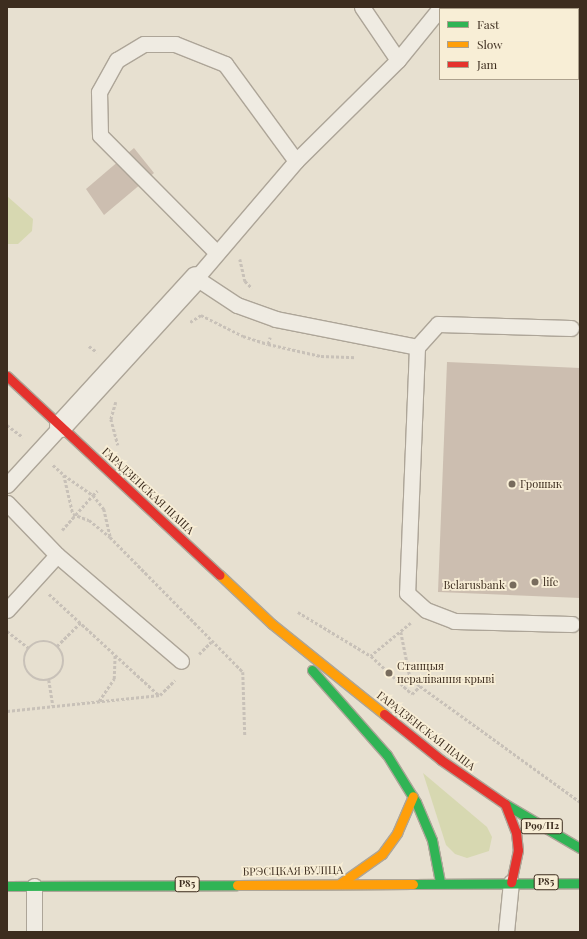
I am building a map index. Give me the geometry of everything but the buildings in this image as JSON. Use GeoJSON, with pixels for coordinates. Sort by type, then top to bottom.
{"type":"FeatureCollection","features":[{"type":"Feature","properties":{"kind":"main road","name":"ГАРАДЗЕНСКАЯ ШАША"},"geometry":{"type":"LineString","coordinates":[[7,376],[272,624],[441,760],[505,804]]}},
{"type":"Feature","properties":{"kind":"main road","name":"ГАРАДЗЕНСКАЯ ШАША"},"geometry":{"type":"LineString","coordinates":[[272,624],[387,755],[422,813],[432,840],[440,882]]}},
{"type":"Feature","properties":{"kind":"main road"},"geometry":{"type":"LineString","coordinates":[[341,883],[365,868],[382,854],[398,833],[413,796]]}},
{"type":"Feature","properties":{"kind":"main road","name":"Р99/П2"},"geometry":{"type":"LineString","coordinates":[[505,804],[580,848]]}},
{"type":"Feature","properties":{"kind":"main road","name":"Р99/П2"},"geometry":{"type":"LineString","coordinates":[[505,804],[516,832],[518,850],[511,882]]}},
{"type":"Feature","properties":{"kind":"main road","name":"БРЭСЦКАЯ ВУЛІЦА"},"geometry":{"type":"LineString","coordinates":[[7,886],[440,882],[580,883]]}},
{"type":"Feature","properties":{"kind":"street"},"geometry":{"type":"LineString","coordinates":[[61,426],[196,278]]}},
{"type":"Feature","properties":{"kind":"lane"},"geometry":{"type":"LineString","coordinates":[[362,7],[398,60]]}},
{"type":"Feature","properties":{"kind":"lane"},"geometry":{"type":"LineString","coordinates":[[418,346],[276,319],[237,305],[196,278],[296,161],[398,60],[439,9]]}},
{"type":"Feature","properties":{"kind":"lane"},"geometry":{"type":"LineString","coordinates":[[217,253],[100,135],[99,92],[117,60],[144,44],[175,44],[225,64],[296,161]]}},
{"type":"Feature","properties":{"kind":"lane"},"geometry":{"type":"LineString","coordinates":[[571,328],[438,324],[418,346],[407,593],[426,610],[454,621],[572,624]]}},
{"type":"Feature","properties":{"kind":"lane"},"geometry":{"type":"LineString","coordinates":[[7,485],[61,426]]}},
{"type":"Feature","properties":{"kind":"lane"},"geometry":{"type":"LineString","coordinates":[[7,503],[57,555],[180,667]]}},
{"type":"Feature","properties":{"kind":"lane"},"geometry":{"type":"LineString","coordinates":[[7,610],[57,555]]}},
{"type":"Feature","properties":{"kind":"lane"},"geometry":{"type":"LineString","coordinates":[[506,932],[511,882]]}},
{"type":"Feature","properties":{"kind":"lane"},"geometry":{"type":"LineString","coordinates":[[34,886],[34,932]]}},
{"type":"Feature","properties":{"kind":"path"},"geometry":{"type":"LineString","coordinates":[[240,257],[239,262],[245,281],[254,289]]}},
{"type":"Feature","properties":{"kind":"path"},"geometry":{"type":"LineString","coordinates":[[186,324],[201,315],[243,336],[268,344],[276,319]]}},
{"type":"Feature","properties":{"kind":"path"},"geometry":{"type":"LineString","coordinates":[[121,397],[116,402],[111,419],[115,440],[127,461],[73,514],[89,520],[110,537],[211,642],[243,672],[245,736]]}},
{"type":"Feature","properties":{"kind":"path"},"geometry":{"type":"LineString","coordinates":[[64,475],[93,495],[104,509],[110,537]]}},
{"type":"Feature","properties":{"kind":"path"},"geometry":{"type":"LineString","coordinates":[[43,588],[160,695]]}},
{"type":"Feature","properties":{"kind":"path"},"geometry":{"type":"LineString","coordinates":[[420,686],[412,694],[371,656],[426,610]]}},
{"type":"Feature","properties":{"kind":"path"},"geometry":{"type":"LineString","coordinates":[[56,646],[80,622]]}},
{"type":"Feature","properties":{"kind":"path"},"geometry":{"type":"LineString","coordinates":[[7,630],[29,648]]}},
{"type":"Feature","properties":{"kind":"path"},"geometry":{"type":"LineString","coordinates":[[401,632],[410,677],[420,686],[580,802]]}},
{"type":"Feature","properties":{"kind":"path"},"geometry":{"type":"LineString","coordinates":[[45,641],[56,646],[64,658],[64,666],[59,675],[49,680],[34,679],[28,673],[25,656],[29,648],[36,643],[45,641]]}},
{"type":"Feature","properties":{"kind":"path"},"geometry":{"type":"LineString","coordinates":[[196,658],[211,642]]}},
{"type":"Feature","properties":{"kind":"path"},"geometry":{"type":"LineString","coordinates":[[98,702],[114,679],[115,654]]}},
{"type":"Feature","properties":{"kind":"path"},"geometry":{"type":"LineString","coordinates":[[7,711],[160,695],[180,667]]}},
{"type":"Feature","properties":{"kind":"path"},"geometry":{"type":"LineString","coordinates":[[49,680],[53,706]]}},
{"type":"Feature","properties":{"kind":"green space"},"geometry":{"type":"Polygon","coordinates":[[[7,196],[33,219],[32,231],[18,244],[7,244],[7,196]]]}},
{"type":"Feature","properties":{"kind":"green space"},"geometry":{"type":"Polygon","coordinates":[[[423,773],[487,827],[492,837],[489,851],[467,858],[455,854],[446,845],[423,773]]]}},
{"type":"Feature","properties":{"kind":"traffic: fast"},"geometry":{"type":"LineString","coordinates":[[312,670],[387,755],[416,802],[432,840],[440,882]]}},
{"type":"Feature","properties":{"kind":"traffic: fast"},"geometry":{"type":"LineString","coordinates":[[505,804],[580,848]]}},
{"type":"Feature","properties":{"kind":"traffic: fast"},"geometry":{"type":"LineString","coordinates":[[413,884],[580,883]]}},
{"type":"Feature","properties":{"kind":"traffic: fast"},"geometry":{"type":"LineString","coordinates":[[7,886],[237,885]]}},
{"type":"Feature","properties":{"kind":"traffic: slow"},"geometry":{"type":"LineString","coordinates":[[220,575],[272,624],[384,714]]}},
{"type":"Feature","properties":{"kind":"traffic: slow"},"geometry":{"type":"LineString","coordinates":[[341,883],[382,854],[397,833],[413,796]]}},
{"type":"Feature","properties":{"kind":"traffic: slow"},"geometry":{"type":"LineString","coordinates":[[237,885],[413,884]]}},
{"type":"Feature","properties":{"kind":"traffic: jam"},"geometry":{"type":"LineString","coordinates":[[7,376],[220,575]]}},
{"type":"Feature","properties":{"kind":"traffic: jam"},"geometry":{"type":"LineString","coordinates":[[384,714],[441,760],[505,804],[516,832],[518,850],[511,882]]}},
{"type":"Feature","properties":{"kind":"place","name":"Грошык"},"geometry":{"type":"Point","coordinates":[512,484]}},
{"type":"Feature","properties":{"kind":"place","name":"life"},"geometry":{"type":"Point","coordinates":[535,582]}},
{"type":"Feature","properties":{"kind":"place","name":"Belarusbank"},"geometry":{"type":"Point","coordinates":[513,585]}},
{"type":"Feature","properties":{"kind":"place","name":"Станцыя пералівання крыві"},"geometry":{"type":"Point","coordinates":[389,673]}}]}
